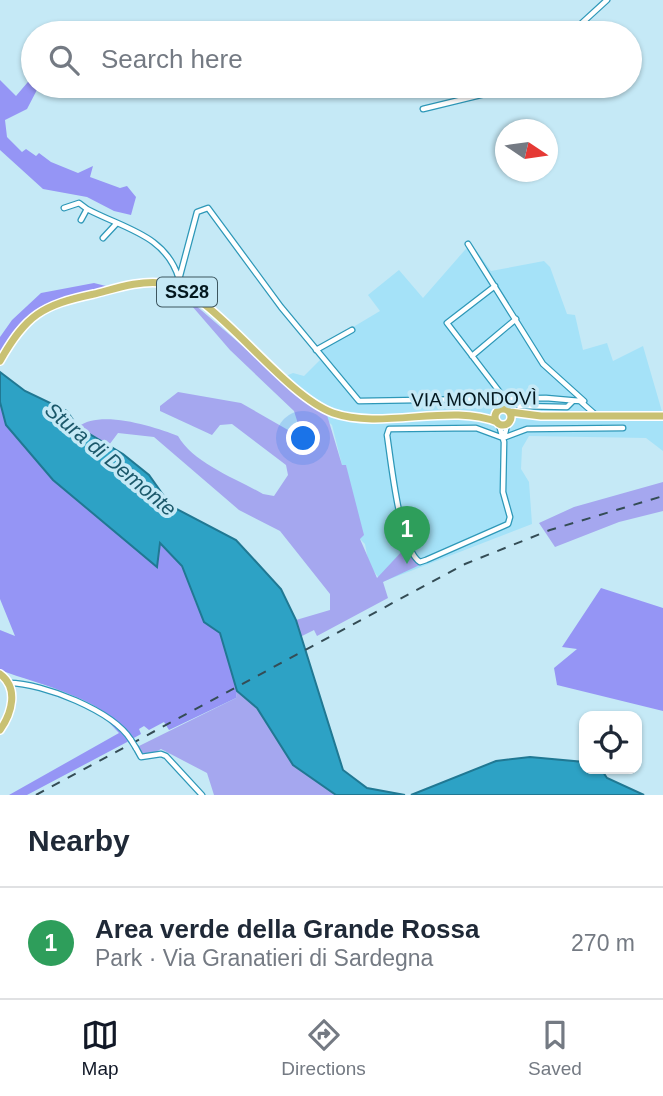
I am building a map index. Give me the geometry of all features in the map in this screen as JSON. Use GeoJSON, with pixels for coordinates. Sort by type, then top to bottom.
{"type":"FeatureCollection","features":[{"type":"Feature","properties":{"kind":"main road","name":"SS28"},"geometry":{"type":"LineString","coordinates":[[0,361],[23,324],[49,306],[145,284],[178,284]]}},
{"type":"Feature","properties":{"kind":"main road","name":"VIA MONDOVÌ"},"geometry":{"type":"LineString","coordinates":[[178,284],[302,394],[323,408],[362,418],[469,417],[498,412]]}},
{"type":"Feature","properties":{"kind":"main road","name":"SS28"},"geometry":{"type":"LineString","coordinates":[[498,412],[509,412]]}},
{"type":"Feature","properties":{"kind":"main road"},"geometry":{"type":"LineString","coordinates":[[498,412],[503,423]]}},
{"type":"Feature","properties":{"kind":"main road","name":"VIA MONDOVÌ"},"geometry":{"type":"LineString","coordinates":[[509,412],[541,416],[663,416]]}},
{"type":"Feature","properties":{"kind":"main road"},"geometry":{"type":"LineString","coordinates":[[503,423],[509,412]]}},
{"type":"Feature","properties":{"kind":"main road","name":"VIA MONDOVÌ"},"geometry":{"type":"LineString","coordinates":[[469,417],[503,423],[541,416]]}},
{"type":"Feature","properties":{"kind":"main road"},"geometry":{"type":"LineString","coordinates":[[0,674],[9,683],[11,704],[0,730]]}},
{"type":"Feature","properties":{"kind":"street"},"geometry":{"type":"LineString","coordinates":[[584,21],[607,0]]}},
{"type":"Feature","properties":{"kind":"street"},"geometry":{"type":"LineString","coordinates":[[423,108],[466,98]]}},
{"type":"Feature","properties":{"kind":"street"},"geometry":{"type":"LineString","coordinates":[[64,208],[79,203],[150,239],[167,251],[178,284]]}},
{"type":"Feature","properties":{"kind":"street"},"geometry":{"type":"LineString","coordinates":[[178,284],[197,212],[208,208],[245,261],[316,350],[352,330]]}},
{"type":"Feature","properties":{"kind":"street"},"geometry":{"type":"LineString","coordinates":[[81,220],[87,209]]}},
{"type":"Feature","properties":{"kind":"street"},"geometry":{"type":"LineString","coordinates":[[103,238],[116,224]]}},
{"type":"Feature","properties":{"kind":"street"},"geometry":{"type":"LineString","coordinates":[[468,244],[543,364],[597,416]]}},
{"type":"Feature","properties":{"kind":"street"},"geometry":{"type":"LineString","coordinates":[[495,286],[447,323],[503,398],[509,412]]}},
{"type":"Feature","properties":{"kind":"street"},"geometry":{"type":"LineString","coordinates":[[472,356],[516,319]]}},
{"type":"Feature","properties":{"kind":"street","name":"VIA MONDOVÌ"},"geometry":{"type":"LineString","coordinates":[[316,350],[359,401],[503,398],[574,400],[587,404]]}},
{"type":"Feature","properties":{"kind":"street"},"geometry":{"type":"LineString","coordinates":[[498,412],[503,398]]}},
{"type":"Feature","properties":{"kind":"street","name":"VIA MONDOVÌ"},"geometry":{"type":"LineString","coordinates":[[519,406],[567,407],[574,400]]}},
{"type":"Feature","properties":{"kind":"street"},"geometry":{"type":"LineString","coordinates":[[503,423],[503,438],[503,492],[510,517],[508,524],[420,562],[407,547],[388,431],[476,428],[503,438],[527,429],[623,428]]}},
{"type":"Feature","properties":{"kind":"street"},"geometry":{"type":"LineString","coordinates":[[9,683],[44,689],[94,709],[122,727],[141,757],[161,754],[202,795]]}},
{"type":"Feature","properties":{"kind":"shaded area"},"geometry":{"type":"Polygon","coordinates":[[[0,80],[16,96],[21,90],[21,98],[33,98],[27,109],[5,120],[7,137],[22,152],[26,149],[36,156],[39,153],[51,162],[78,173],[93,166],[90,177],[120,188],[127,186],[136,197],[131,215],[114,211],[87,197],[43,189],[0,150],[0,80]]]}},
{"type":"Feature","properties":{"kind":"shaded area"},"geometry":{"type":"Polygon","coordinates":[[[471,243],[491,271],[544,261],[550,267],[567,314],[575,315],[583,350],[607,343],[613,361],[643,346],[663,415],[663,451],[646,438],[529,436],[522,448],[521,469],[529,482],[532,524],[382,582],[369,565],[365,544],[360,539],[346,465],[342,465],[332,425],[281,378],[293,373],[304,376],[320,360],[313,351],[380,311],[368,295],[399,270],[423,298],[471,243]]]}},
{"type":"Feature","properties":{"kind":"shaded area"},"geometry":{"type":"Polygon","coordinates":[[[94,283],[110,287],[58,299],[33,312],[11,336],[0,354],[0,337],[12,320],[41,293],[94,283]]]}},
{"type":"Feature","properties":{"kind":"shaded area"},"geometry":{"type":"Polygon","coordinates":[[[179,291],[311,405],[327,415],[342,465],[346,465],[364,535],[360,539],[377,578],[405,548],[413,559],[424,563],[383,582],[388,598],[317,636],[314,630],[300,637],[296,620],[330,610],[330,594],[280,531],[239,510],[154,437],[118,433],[109,445],[78,427],[88,422],[113,420],[142,424],[168,432],[178,436],[185,446],[216,470],[263,494],[274,496],[288,475],[286,465],[232,424],[220,425],[212,435],[160,411],[160,406],[178,392],[241,403],[295,434],[299,427],[294,411],[230,350],[179,291]]]}},
{"type":"Feature","properties":{"kind":"shaded area"},"geometry":{"type":"Polygon","coordinates":[[[0,402],[6,425],[157,566],[159,542],[172,553],[187,577],[199,610],[220,632],[237,691],[236,698],[169,730],[164,722],[149,730],[144,726],[139,729],[141,734],[132,739],[106,713],[90,703],[0,670],[0,630],[15,636],[0,599],[0,402]]]}},
{"type":"Feature","properties":{"kind":"shaded area"},"geometry":{"type":"Polygon","coordinates":[[[663,482],[663,511],[619,522],[555,547],[539,523],[574,507],[663,482]]]}},
{"type":"Feature","properties":{"kind":"shaded area"},"geometry":{"type":"Polygon","coordinates":[[[601,588],[663,608],[663,711],[557,685],[554,668],[577,649],[562,647],[601,588]]]}},
{"type":"Feature","properties":{"kind":"shaded area"},"geometry":{"type":"Polygon","coordinates":[[[237,691],[257,708],[293,765],[336,795],[214,795],[207,773],[161,749],[150,755],[140,753],[137,747],[236,698],[237,691]]]}},
{"type":"Feature","properties":{"kind":"shaded area"},"geometry":{"type":"Polygon","coordinates":[[[103,716],[122,729],[129,741],[27,795],[9,795],[119,733],[103,716]]]}},
{"type":"Feature","properties":{"kind":"water","name":"Stura di Demonte"},"geometry":{"type":"Polygon","coordinates":[[[0,372],[25,391],[67,411],[78,427],[123,454],[149,475],[171,506],[236,540],[281,589],[296,620],[343,770],[367,788],[405,795],[336,795],[293,765],[257,708],[237,691],[220,633],[204,622],[182,566],[160,543],[157,567],[53,480],[6,425],[0,402],[0,372]]]}},
{"type":"Feature","properties":{"kind":"water"},"geometry":{"type":"Polygon","coordinates":[[[530,757],[579,762],[579,774],[604,774],[607,778],[644,795],[411,795],[496,761],[530,757]]]}},
{"type":"Feature","properties":{"kind":"railway"},"geometry":{"type":"LineString","coordinates":[[36,795],[465,564],[550,530],[663,496]]}},
{"type":"Feature","properties":{"kind":"place","name":"Area verde della Grande Rossa"},"geometry":{"type":"Point","coordinates":[407,564]}}]}
